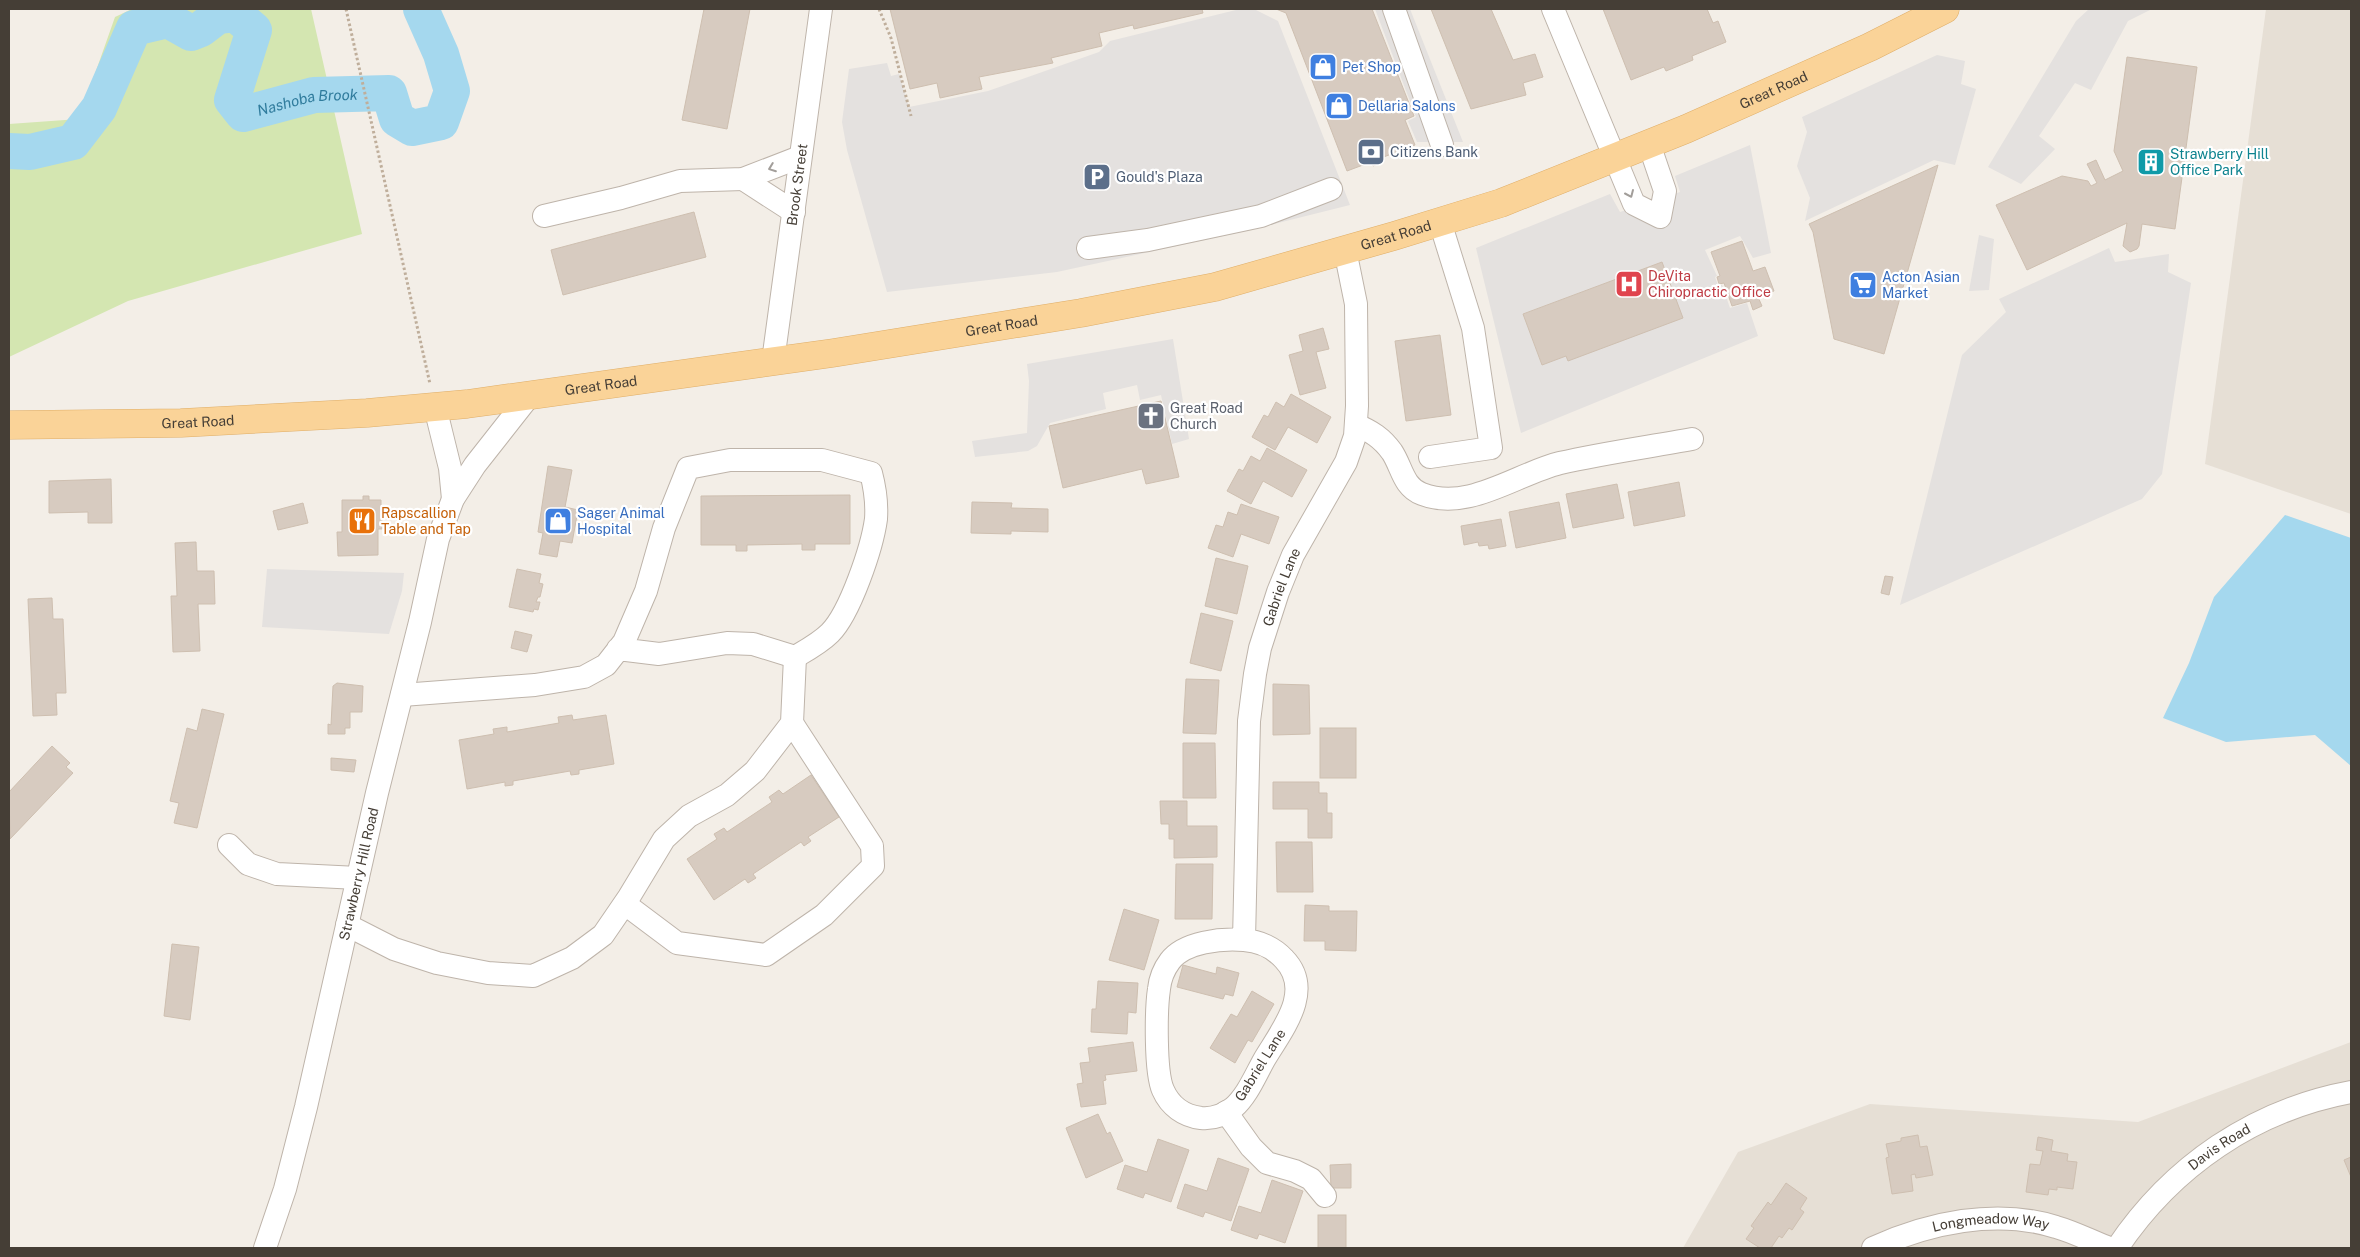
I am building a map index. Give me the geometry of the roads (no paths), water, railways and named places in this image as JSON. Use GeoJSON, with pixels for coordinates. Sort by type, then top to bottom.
{"type":"FeatureCollection","features":[{"type":"Feature","properties":{"kind":"main road","name":"Great Road"},"geometry":{"type":"LineString","coordinates":[[9,425],[181,423],[367,413],[530,396],[774,361],[1081,313],[1216,287],[1501,203],[1649,144],[1870,47],[1945,9]]}},
{"type":"Feature","properties":{"kind":"street","name":"Brook Street"},"geometry":{"type":"LineString","coordinates":[[774,361],[821,9]]}},
{"type":"Feature","properties":{"kind":"street"},"geometry":{"type":"LineString","coordinates":[[1394,9],[1442,145]]}},
{"type":"Feature","properties":{"kind":"street"},"geometry":{"type":"LineString","coordinates":[[1553,9],[1634,204],[1660,217],[1665,190],[1649,144]]}},
{"type":"Feature","properties":{"kind":"street"},"geometry":{"type":"LineString","coordinates":[[544,216],[620,198],[680,181],[743,179],[800,157]]}},
{"type":"Feature","properties":{"kind":"street"},"geometry":{"type":"LineString","coordinates":[[743,179],[794,212]]}},
{"type":"Feature","properties":{"kind":"street"},"geometry":{"type":"LineString","coordinates":[[1088,248],[1148,240],[1261,216],[1330,189]]}},
{"type":"Feature","properties":{"kind":"street"},"geometry":{"type":"LineString","coordinates":[[1430,457],[1491,448],[1473,328],[1440,222]]}},
{"type":"Feature","properties":{"kind":"street","name":"Gabriel Lane"},"geometry":{"type":"LineString","coordinates":[[1244,940],[1249,721],[1260,648],[1286,572],[1302,538],[1346,462],[1353,444],[1356,425],[1356,304],[1345,250]]}},
{"type":"Feature","properties":{"kind":"street","name":"Strawberry Hill Road"},"geometry":{"type":"LineString","coordinates":[[265,1248],[285,1189],[306,1107],[438,539],[453,499],[475,465],[530,396]]}},
{"type":"Feature","properties":{"kind":"street","name":"Strawberry Hill Road"},"geometry":{"type":"LineString","coordinates":[[435,406],[450,468],[453,499]]}},
{"type":"Feature","properties":{"kind":"street"},"geometry":{"type":"LineString","coordinates":[[1356,425],[1375,433],[1392,453],[1407,484],[1421,494],[1443,499],[1469,497],[1538,469],[1561,463],[1692,439]]}},
{"type":"Feature","properties":{"kind":"street"},"geometry":{"type":"LineString","coordinates":[[402,695],[535,685],[584,677],[606,665],[624,642],[646,591],[664,528],[688,468],[730,460],[822,460],[871,474],[875,492],[876,520],[858,585],[831,632],[795,658]]}},
{"type":"Feature","properties":{"kind":"street"},"geometry":{"type":"LineString","coordinates":[[618,649],[659,654],[728,643],[753,644],[795,658]]}},
{"type":"Feature","properties":{"kind":"street"},"geometry":{"type":"LineString","coordinates":[[347,925],[394,949],[437,963],[488,973],[533,976],[572,958],[603,935],[625,904],[664,839],[689,816],[727,795],[755,771],[792,723],[795,658]]}},
{"type":"Feature","properties":{"kind":"street"},"geometry":{"type":"LineString","coordinates":[[625,904],[677,943],[766,955],[824,915],[873,866],[872,846],[792,723]]}},
{"type":"Feature","properties":{"kind":"street"},"geometry":{"type":"LineString","coordinates":[[229,845],[248,864],[277,874],[358,878]]}},
{"type":"Feature","properties":{"kind":"street","name":"Gabriel Lane"},"geometry":{"type":"LineString","coordinates":[[1244,940],[1261,944],[1286,960],[1296,979],[1297,995],[1290,1015],[1243,1096],[1226,1112],[1210,1117],[1193,1116],[1178,1109],[1166,1096],[1160,1080],[1159,990],[1166,966],[1171,959],[1184,950],[1215,942],[1244,940]]}},
{"type":"Feature","properties":{"kind":"street","name":"Davis Road"},"geometry":{"type":"LineString","coordinates":[[2117,1248],[2150,1205],[2185,1170],[2224,1141],[2264,1119],[2300,1105],[2351,1092]]}},
{"type":"Feature","properties":{"kind":"street"},"geometry":{"type":"LineString","coordinates":[[1226,1112],[1251,1147],[1267,1163],[1295,1171],[1311,1179],[1325,1196]]}},
{"type":"Feature","properties":{"kind":"street","name":"Longmeadow Way"},"geometry":{"type":"LineString","coordinates":[[1873,1248],[1898,1237],[1931,1227],[1968,1221],[2002,1219],[2033,1222],[2056,1227],[2109,1248]]}},
{"type":"Feature","properties":{"kind":"water"},"geometry":{"type":"Polygon","coordinates":[[[2285,515],[2351,538],[2351,766],[2315,735],[2226,742],[2163,718],[2189,663],[2214,597],[2285,515]]]}},
{"type":"Feature","properties":{"kind":"waterway","name":"Nashoba Brook"},"geometry":{"type":"LineString","coordinates":[[9,151],[30,152],[73,142],[99,108],[134,28],[168,20],[191,33],[201,29],[218,16],[235,14],[254,30],[232,100],[243,114],[314,95],[389,93],[397,119],[412,128],[441,122],[452,91],[441,54],[421,9]]}},
{"type":"Feature","properties":{"kind":"place","name":"Pet Shop"},"geometry":{"type":"Point","coordinates":[1323,67]}},
{"type":"Feature","properties":{"kind":"place","name":"Dellaria Salons"},"geometry":{"type":"Point","coordinates":[1339,106]}},
{"type":"Feature","properties":{"kind":"place","name":"Citizens Bank"},"geometry":{"type":"Point","coordinates":[1371,152]}},
{"type":"Feature","properties":{"kind":"place","name":"Strawberry Hill Office Park"},"geometry":{"type":"Point","coordinates":[2151,162]}},
{"type":"Feature","properties":{"kind":"place","name":"Gould's Plaza"},"geometry":{"type":"Point","coordinates":[1097,177]}},
{"type":"Feature","properties":{"kind":"place","name":"DeVita Chiropractic Office"},"geometry":{"type":"Point","coordinates":[1629,284]}},
{"type":"Feature","properties":{"kind":"place","name":"Acton Asian Market"},"geometry":{"type":"Point","coordinates":[1863,285]}},
{"type":"Feature","properties":{"kind":"place","name":"Great Road Church"},"geometry":{"type":"Point","coordinates":[1151,416]}},
{"type":"Feature","properties":{"kind":"place","name":"Rapscallion Table and Tap"},"geometry":{"type":"Point","coordinates":[362,521]}},
{"type":"Feature","properties":{"kind":"place","name":"Sager Animal Hospital"},"geometry":{"type":"Point","coordinates":[558,521]}}]}
